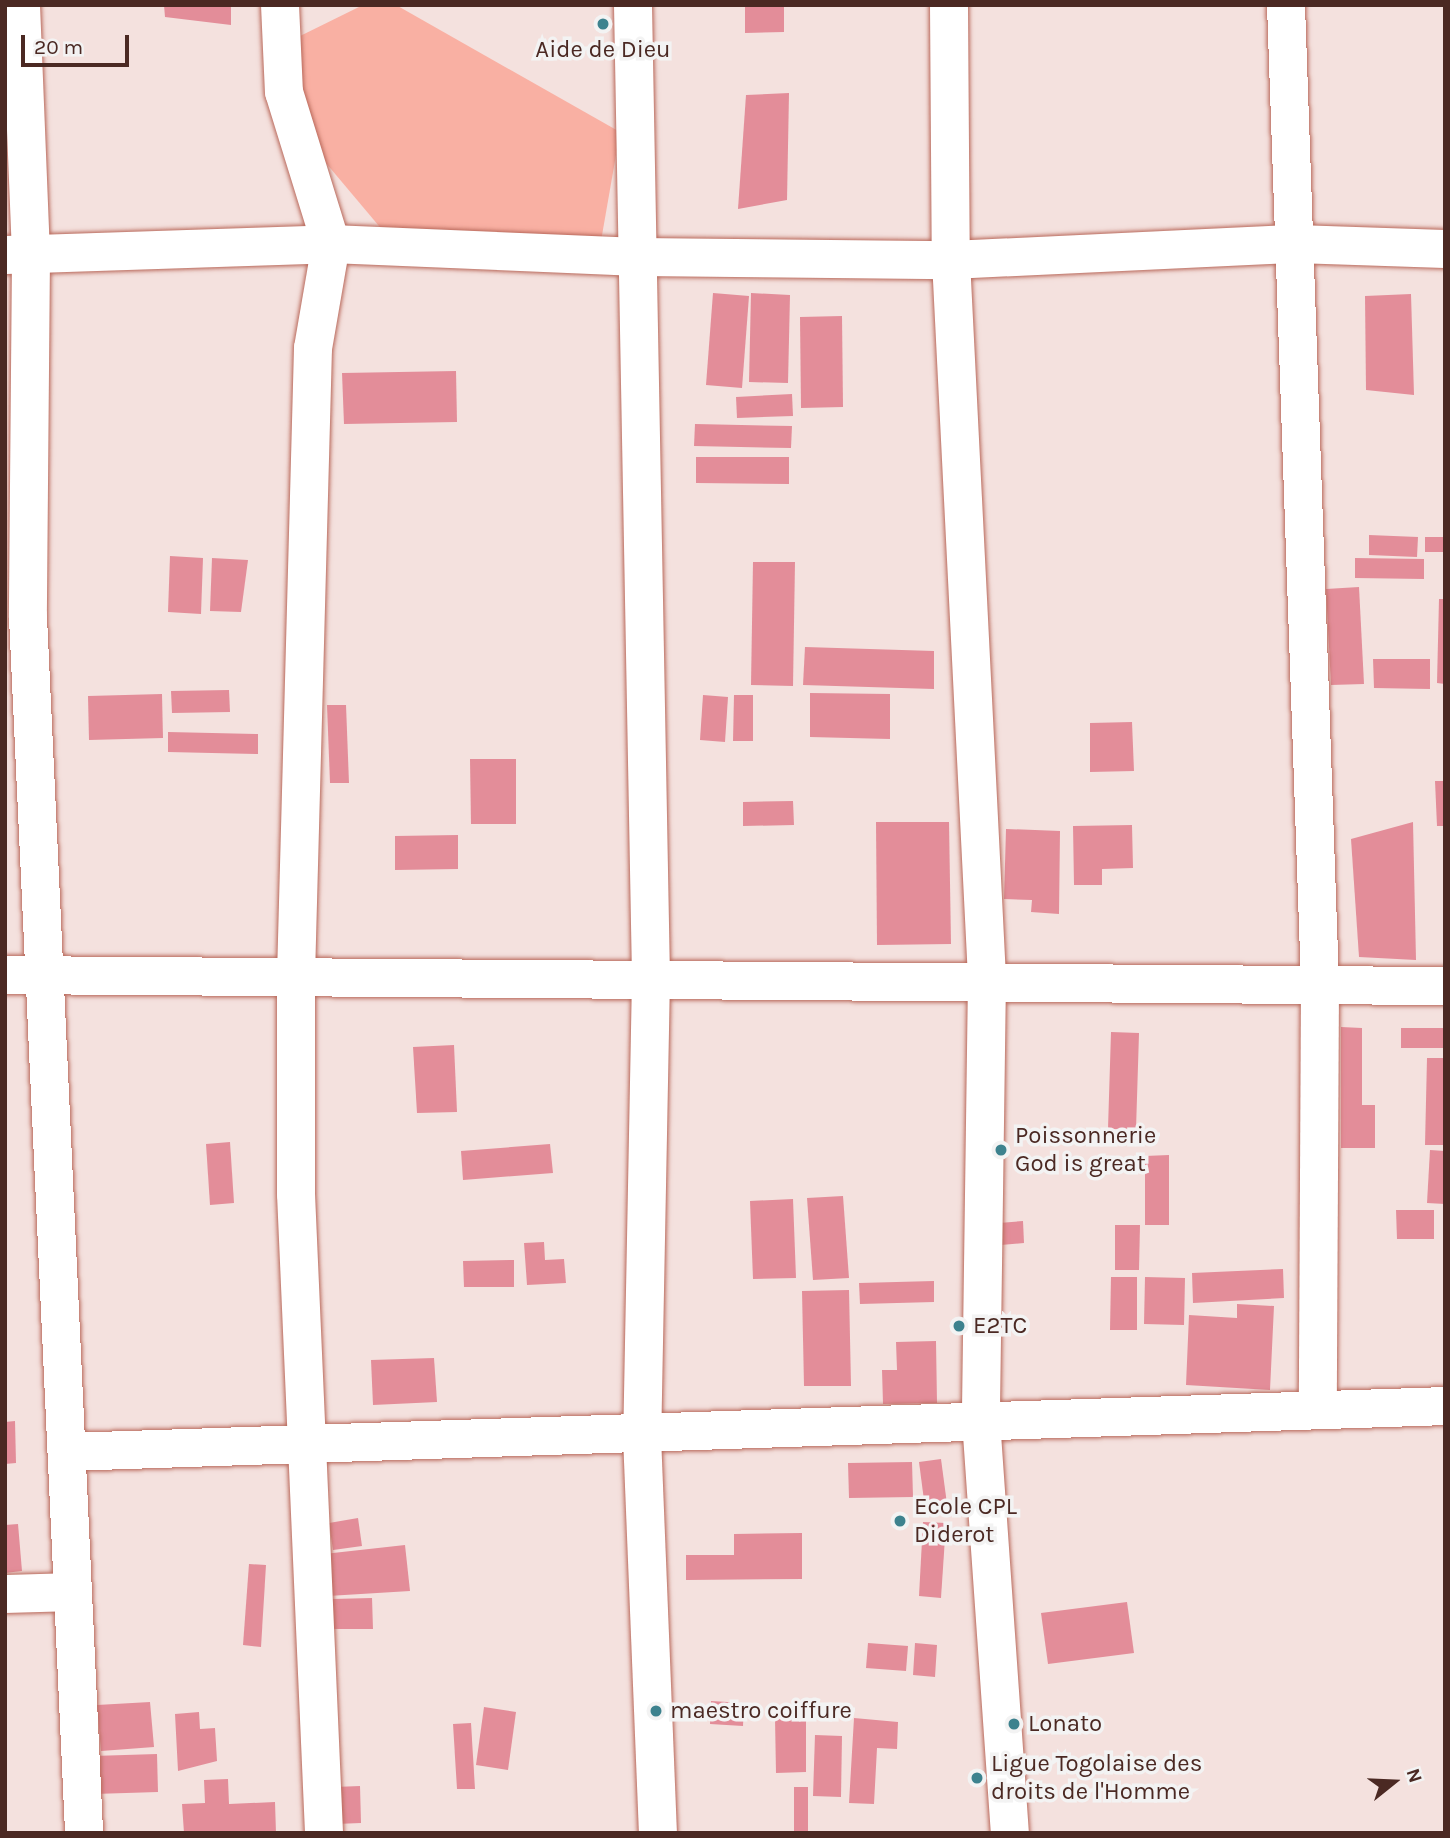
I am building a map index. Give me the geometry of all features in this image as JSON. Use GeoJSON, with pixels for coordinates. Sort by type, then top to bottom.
{"type":"FeatureCollection","features":[{"type":"Feature","properties":{"kind":"street"},"geometry":{"type":"LineString","coordinates":[[21,5],[17,617],[46,976],[84,1833]]}},
{"type":"Feature","properties":{"kind":"street"},"geometry":{"type":"LineString","coordinates":[[280,5],[284,92],[331,244],[313,348],[296,976],[296,1194],[310,1445],[324,1833]]}},
{"type":"Feature","properties":{"kind":"street"},"geometry":{"type":"LineString","coordinates":[[633,5],[651,978],[642,1436],[658,1833]]}},
{"type":"Feature","properties":{"kind":"street"},"geometry":{"type":"LineString","coordinates":[[949,5],[951,260],[987,979],[981,1420],[1010,1833]]}},
{"type":"Feature","properties":{"kind":"street"},"geometry":{"type":"LineString","coordinates":[[1286,5],[1320,985],[1318,1407]]}},
{"type":"Feature","properties":{"kind":"street"},"geometry":{"type":"LineString","coordinates":[[18,256],[331,244],[639,257],[951,260],[1296,244],[1445,249]]}},
{"type":"Feature","properties":{"kind":"street"},"geometry":{"type":"LineString","coordinates":[[5,975],[987,979],[1445,986]]}},
{"type":"Feature","properties":{"kind":"street"},"geometry":{"type":"LineString","coordinates":[[67,1452],[642,1436],[1318,1407],[1445,1406]]}},
{"type":"Feature","properties":{"kind":"street"},"geometry":{"type":"LineString","coordinates":[[5,1594],[73,1592]]}},
{"type":"Feature","properties":{"kind":"shaded area"},"geometry":{"type":"Polygon","coordinates":[[[363,5],[396,5],[620,132],[601,241],[384,232],[299,131],[294,39],[363,5]]]}},
{"type":"Feature","properties":{"kind":"building"},"geometry":{"type":"Polygon","coordinates":[[[164,5],[231,5],[231,25],[165,17],[164,5]]]}},
{"type":"Feature","properties":{"kind":"building"},"geometry":{"type":"Polygon","coordinates":[[[745,5],[784,5],[784,32],[745,33],[745,5]]]}},
{"type":"Feature","properties":{"kind":"building"},"geometry":{"type":"Polygon","coordinates":[[[789,93],[787,200],[738,209],[746,95],[789,93]]]}},
{"type":"Feature","properties":{"kind":"building"},"geometry":{"type":"Polygon","coordinates":[[[713,293],[749,296],[742,388],[706,385],[713,293]]]}},
{"type":"Feature","properties":{"kind":"building"},"geometry":{"type":"Polygon","coordinates":[[[751,293],[790,295],[788,383],[749,382],[751,293]]]}},
{"type":"Feature","properties":{"kind":"building"},"geometry":{"type":"Polygon","coordinates":[[[1411,294],[1414,395],[1366,390],[1365,296],[1411,294]]]}},
{"type":"Feature","properties":{"kind":"building"},"geometry":{"type":"Polygon","coordinates":[[[842,316],[843,407],[801,408],[800,317],[842,316]]]}},
{"type":"Feature","properties":{"kind":"building"},"geometry":{"type":"Polygon","coordinates":[[[456,371],[457,422],[344,424],[342,373],[456,371]]]}},
{"type":"Feature","properties":{"kind":"building"},"geometry":{"type":"Polygon","coordinates":[[[792,394],[793,416],[737,418],[736,397],[792,394]]]}},
{"type":"Feature","properties":{"kind":"building"},"geometry":{"type":"Polygon","coordinates":[[[695,424],[792,426],[791,448],[694,446],[695,424]]]}},
{"type":"Feature","properties":{"kind":"building"},"geometry":{"type":"Polygon","coordinates":[[[696,457],[789,457],[789,484],[696,483],[696,457]]]}},
{"type":"Feature","properties":{"kind":"building"},"geometry":{"type":"Polygon","coordinates":[[[1369,535],[1418,537],[1417,557],[1369,555],[1369,535]]]}},
{"type":"Feature","properties":{"kind":"building"},"geometry":{"type":"Polygon","coordinates":[[[1425,537],[1445,537],[1445,552],[1425,552],[1425,537]]]}},
{"type":"Feature","properties":{"kind":"building"},"geometry":{"type":"Polygon","coordinates":[[[170,556],[203,558],[201,614],[168,612],[170,556]]]}},
{"type":"Feature","properties":{"kind":"building"},"geometry":{"type":"Polygon","coordinates":[[[212,558],[248,560],[241,612],[210,611],[212,558]]]}},
{"type":"Feature","properties":{"kind":"building"},"geometry":{"type":"Polygon","coordinates":[[[1355,558],[1424,559],[1424,579],[1355,578],[1355,558]]]}},
{"type":"Feature","properties":{"kind":"building"},"geometry":{"type":"Polygon","coordinates":[[[753,562],[795,562],[793,686],[751,685],[753,562]]]}},
{"type":"Feature","properties":{"kind":"building"},"geometry":{"type":"Polygon","coordinates":[[[1359,587],[1364,684],[1331,685],[1326,589],[1359,587]]]}},
{"type":"Feature","properties":{"kind":"building"},"geometry":{"type":"Polygon","coordinates":[[[1439,599],[1445,599],[1445,684],[1437,683],[1439,599]]]}},
{"type":"Feature","properties":{"kind":"building"},"geometry":{"type":"Polygon","coordinates":[[[805,647],[934,651],[934,689],[803,685],[805,647]]]}},
{"type":"Feature","properties":{"kind":"building"},"geometry":{"type":"Polygon","coordinates":[[[1373,659],[1430,659],[1430,689],[1374,688],[1373,659]]]}},
{"type":"Feature","properties":{"kind":"building"},"geometry":{"type":"Polygon","coordinates":[[[229,690],[230,712],[172,713],[171,691],[229,690]]]}},
{"type":"Feature","properties":{"kind":"building"},"geometry":{"type":"Polygon","coordinates":[[[810,693],[890,694],[890,739],[810,737],[810,693]]]}},
{"type":"Feature","properties":{"kind":"building"},"geometry":{"type":"Polygon","coordinates":[[[162,694],[163,738],[89,740],[88,696],[162,694]]]}},
{"type":"Feature","properties":{"kind":"building"},"geometry":{"type":"Polygon","coordinates":[[[703,695],[728,697],[725,742],[700,740],[703,695]]]}},
{"type":"Feature","properties":{"kind":"building"},"geometry":{"type":"Polygon","coordinates":[[[734,695],[753,695],[753,741],[733,741],[734,695]]]}},
{"type":"Feature","properties":{"kind":"building"},"geometry":{"type":"Polygon","coordinates":[[[327,705],[346,705],[349,783],[330,783],[327,705]]]}},
{"type":"Feature","properties":{"kind":"building"},"geometry":{"type":"Polygon","coordinates":[[[1132,722],[1134,771],[1090,772],[1090,723],[1132,722]]]}},
{"type":"Feature","properties":{"kind":"building"},"geometry":{"type":"Polygon","coordinates":[[[168,732],[258,734],[258,754],[168,752],[168,732]]]}},
{"type":"Feature","properties":{"kind":"building"},"geometry":{"type":"Polygon","coordinates":[[[470,759],[516,759],[516,824],[471,824],[470,759]]]}},
{"type":"Feature","properties":{"kind":"building"},"geometry":{"type":"Polygon","coordinates":[[[1435,781],[1445,781],[1445,826],[1437,826],[1435,781]]]}},
{"type":"Feature","properties":{"kind":"building"},"geometry":{"type":"Polygon","coordinates":[[[793,801],[794,825],[743,826],[743,802],[793,801]]]}},
{"type":"Feature","properties":{"kind":"building"},"geometry":{"type":"Polygon","coordinates":[[[876,822],[949,822],[951,944],[877,945],[876,822]]]}},
{"type":"Feature","properties":{"kind":"building"},"geometry":{"type":"Polygon","coordinates":[[[1413,822],[1416,960],[1359,957],[1351,839],[1413,822]]]}},
{"type":"Feature","properties":{"kind":"building"},"geometry":{"type":"Polygon","coordinates":[[[1132,825],[1133,868],[1102,869],[1102,885],[1074,885],[1073,826],[1132,825]]]}},
{"type":"Feature","properties":{"kind":"building"},"geometry":{"type":"Polygon","coordinates":[[[1006,829],[1060,831],[1059,914],[1031,912],[1032,900],[1004,899],[1006,829]]]}},
{"type":"Feature","properties":{"kind":"building"},"geometry":{"type":"Polygon","coordinates":[[[458,835],[458,869],[395,870],[395,836],[458,835]]]}},
{"type":"Feature","properties":{"kind":"building"},"geometry":{"type":"Polygon","coordinates":[[[1341,1027],[1362,1028],[1362,1105],[1375,1105],[1375,1148],[1341,1148],[1341,1027]]]}},
{"type":"Feature","properties":{"kind":"building"},"geometry":{"type":"Polygon","coordinates":[[[1401,1028],[1445,1028],[1445,1048],[1401,1048],[1401,1028]]]}},
{"type":"Feature","properties":{"kind":"building"},"geometry":{"type":"Polygon","coordinates":[[[1111,1032],[1139,1033],[1136,1129],[1108,1129],[1111,1032]]]}},
{"type":"Feature","properties":{"kind":"building"},"geometry":{"type":"Polygon","coordinates":[[[454,1045],[457,1112],[417,1113],[413,1047],[454,1045]]]}},
{"type":"Feature","properties":{"kind":"building"},"geometry":{"type":"Polygon","coordinates":[[[1427,1058],[1445,1058],[1445,1145],[1425,1145],[1427,1058]]]}},
{"type":"Feature","properties":{"kind":"building"},"geometry":{"type":"Polygon","coordinates":[[[230,1142],[234,1203],[210,1205],[206,1144],[230,1142]]]}},
{"type":"Feature","properties":{"kind":"building"},"geometry":{"type":"Polygon","coordinates":[[[550,1144],[553,1173],[463,1180],[461,1151],[550,1144]]]}},
{"type":"Feature","properties":{"kind":"building"},"geometry":{"type":"Polygon","coordinates":[[[1430,1150],[1445,1151],[1445,1204],[1427,1203],[1430,1150]]]}},
{"type":"Feature","properties":{"kind":"building"},"geometry":{"type":"Polygon","coordinates":[[[1169,1155],[1169,1225],[1145,1225],[1145,1156],[1169,1155]]]}},
{"type":"Feature","properties":{"kind":"building"},"geometry":{"type":"Polygon","coordinates":[[[843,1196],[849,1278],[813,1280],[807,1198],[843,1196]]]}},
{"type":"Feature","properties":{"kind":"building"},"geometry":{"type":"Polygon","coordinates":[[[793,1199],[796,1278],[753,1279],[750,1201],[793,1199]]]}},
{"type":"Feature","properties":{"kind":"building"},"geometry":{"type":"Polygon","coordinates":[[[1396,1210],[1434,1210],[1434,1239],[1397,1239],[1396,1210]]]}},
{"type":"Feature","properties":{"kind":"building"},"geometry":{"type":"Polygon","coordinates":[[[1023,1221],[1024,1243],[1001,1245],[999,1223],[1023,1221]]]}},
{"type":"Feature","properties":{"kind":"building"},"geometry":{"type":"Polygon","coordinates":[[[1115,1225],[1140,1225],[1139,1270],[1115,1270],[1115,1225]]]}},
{"type":"Feature","properties":{"kind":"building"},"geometry":{"type":"Polygon","coordinates":[[[544,1242],[545,1260],[564,1259],[566,1283],[527,1285],[524,1243],[544,1242]]]}},
{"type":"Feature","properties":{"kind":"building"},"geometry":{"type":"Polygon","coordinates":[[[514,1260],[514,1287],[464,1287],[463,1261],[514,1260]]]}},
{"type":"Feature","properties":{"kind":"building"},"geometry":{"type":"Polygon","coordinates":[[[1283,1269],[1284,1298],[1193,1303],[1192,1273],[1283,1269]]]}},
{"type":"Feature","properties":{"kind":"building"},"geometry":{"type":"Polygon","coordinates":[[[1111,1277],[1137,1277],[1137,1330],[1110,1330],[1111,1277]]]}},
{"type":"Feature","properties":{"kind":"building"},"geometry":{"type":"Polygon","coordinates":[[[1145,1277],[1185,1278],[1184,1325],[1144,1324],[1145,1277]]]}},
{"type":"Feature","properties":{"kind":"building"},"geometry":{"type":"Polygon","coordinates":[[[934,1281],[934,1302],[860,1304],[859,1283],[934,1281]]]}},
{"type":"Feature","properties":{"kind":"building"},"geometry":{"type":"Polygon","coordinates":[[[849,1290],[851,1386],[804,1386],[802,1291],[849,1290]]]}},
{"type":"Feature","properties":{"kind":"building"},"geometry":{"type":"Polygon","coordinates":[[[1237,1304],[1274,1306],[1270,1390],[1186,1385],[1189,1315],[1237,1318],[1237,1304]]]}},
{"type":"Feature","properties":{"kind":"building"},"geometry":{"type":"Polygon","coordinates":[[[936,1341],[937,1403],[883,1404],[882,1370],[897,1370],[896,1342],[936,1341]]]}},
{"type":"Feature","properties":{"kind":"building"},"geometry":{"type":"Polygon","coordinates":[[[434,1358],[437,1402],[373,1405],[371,1360],[434,1358]]]}},
{"type":"Feature","properties":{"kind":"building"},"geometry":{"type":"Polygon","coordinates":[[[15,1421],[16,1463],[5,1464],[5,1422],[15,1421]]]}},
{"type":"Feature","properties":{"kind":"building"},"geometry":{"type":"Polygon","coordinates":[[[941,1459],[947,1504],[925,1508],[919,1462],[941,1459]]]}},
{"type":"Feature","properties":{"kind":"building"},"geometry":{"type":"Polygon","coordinates":[[[912,1462],[913,1497],[849,1498],[848,1463],[912,1462]]]}},
{"type":"Feature","properties":{"kind":"building"},"geometry":{"type":"Polygon","coordinates":[[[358,1518],[362,1546],[333,1550],[329,1523],[358,1518]]]}},
{"type":"Feature","properties":{"kind":"building"},"geometry":{"type":"Polygon","coordinates":[[[923,1522],[946,1523],[941,1598],[919,1596],[923,1522]]]}},
{"type":"Feature","properties":{"kind":"building"},"geometry":{"type":"Polygon","coordinates":[[[18,1524],[22,1571],[5,1573],[5,1525],[18,1524]]]}},
{"type":"Feature","properties":{"kind":"building"},"geometry":{"type":"Polygon","coordinates":[[[802,1533],[802,1579],[686,1580],[686,1555],[734,1555],[734,1534],[802,1533]]]}},
{"type":"Feature","properties":{"kind":"building"},"geometry":{"type":"Polygon","coordinates":[[[405,1545],[410,1591],[328,1596],[324,1554],[405,1545]]]}},
{"type":"Feature","properties":{"kind":"building"},"geometry":{"type":"Polygon","coordinates":[[[249,1564],[266,1565],[261,1647],[243,1645],[249,1564]]]}},
{"type":"Feature","properties":{"kind":"building"},"geometry":{"type":"Polygon","coordinates":[[[372,1598],[373,1629],[333,1629],[332,1599],[372,1598]]]}},
{"type":"Feature","properties":{"kind":"building"},"geometry":{"type":"Polygon","coordinates":[[[1127,1602],[1134,1653],[1048,1664],[1041,1613],[1127,1602]]]}},
{"type":"Feature","properties":{"kind":"building"},"geometry":{"type":"Polygon","coordinates":[[[868,1643],[908,1646],[906,1671],[866,1668],[868,1643]]]}},
{"type":"Feature","properties":{"kind":"building"},"geometry":{"type":"Polygon","coordinates":[[[915,1643],[937,1645],[935,1677],[913,1675],[915,1643]]]}},
{"type":"Feature","properties":{"kind":"building"},"geometry":{"type":"Polygon","coordinates":[[[711,1701],[744,1703],[743,1726],[710,1724],[711,1701]]]}},
{"type":"Feature","properties":{"kind":"building"},"geometry":{"type":"Polygon","coordinates":[[[150,1702],[154,1747],[101,1751],[97,1705],[150,1702]]]}},
{"type":"Feature","properties":{"kind":"building"},"geometry":{"type":"Polygon","coordinates":[[[484,1707],[516,1712],[508,1770],[476,1765],[484,1707]]]}},
{"type":"Feature","properties":{"kind":"building"},"geometry":{"type":"Polygon","coordinates":[[[199,1712],[200,1729],[215,1728],[217,1761],[178,1771],[175,1714],[199,1712]]]}},
{"type":"Feature","properties":{"kind":"building"},"geometry":{"type":"Polygon","coordinates":[[[775,1718],[806,1718],[806,1772],[776,1773],[775,1718]]]}},
{"type":"Feature","properties":{"kind":"building"},"geometry":{"type":"Polygon","coordinates":[[[854,1718],[898,1722],[897,1749],[877,1748],[874,1804],[849,1803],[854,1718]]]}},
{"type":"Feature","properties":{"kind":"building"},"geometry":{"type":"Polygon","coordinates":[[[471,1723],[475,1789],[457,1789],[453,1724],[471,1723]]]}},
{"type":"Feature","properties":{"kind":"building"},"geometry":{"type":"Polygon","coordinates":[[[815,1735],[842,1736],[841,1797],[813,1796],[815,1735]]]}},
{"type":"Feature","properties":{"kind":"building"},"geometry":{"type":"Polygon","coordinates":[[[157,1754],[158,1792],[94,1794],[93,1756],[157,1754]]]}},
{"type":"Feature","properties":{"kind":"building"},"geometry":{"type":"Polygon","coordinates":[[[228,1779],[229,1804],[275,1802],[276,1833],[184,1833],[182,1804],[205,1803],[204,1780],[228,1779]]]}},
{"type":"Feature","properties":{"kind":"building"},"geometry":{"type":"Polygon","coordinates":[[[360,1786],[361,1823],[336,1824],[335,1787],[360,1786]]]}},
{"type":"Feature","properties":{"kind":"building"},"geometry":{"type":"Polygon","coordinates":[[[794,1787],[808,1787],[808,1833],[794,1833],[794,1787]]]}},
{"type":"Feature","properties":{"kind":"place","name":"Aide de Dieu"},"geometry":{"type":"Point","coordinates":[603,24]}},
{"type":"Feature","properties":{"kind":"place","name":"Poissonnerie God is great"},"geometry":{"type":"Point","coordinates":[1001,1150]}},
{"type":"Feature","properties":{"kind":"place","name":"E2TC"},"geometry":{"type":"Point","coordinates":[959,1326]}},
{"type":"Feature","properties":{"kind":"place","name":"Ecole CPL Diderot"},"geometry":{"type":"Point","coordinates":[900,1521]}},
{"type":"Feature","properties":{"kind":"place","name":"maestro coiffure"},"geometry":{"type":"Point","coordinates":[656,1711]}},
{"type":"Feature","properties":{"kind":"place","name":"Lonato"},"geometry":{"type":"Point","coordinates":[1014,1724]}},
{"type":"Feature","properties":{"kind":"place","name":"Ligue Togolaise des droits de l'Homme"},"geometry":{"type":"Point","coordinates":[977,1778]}}]}
